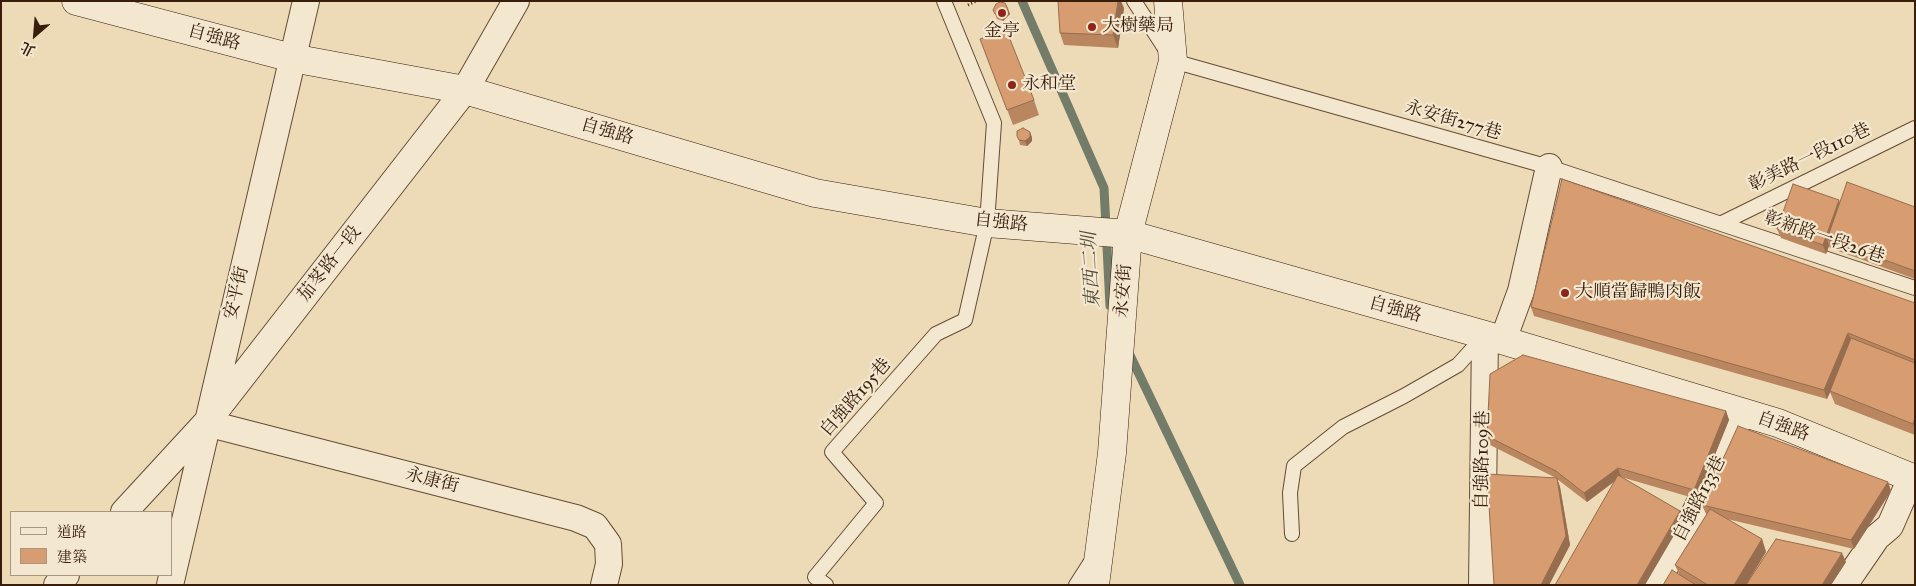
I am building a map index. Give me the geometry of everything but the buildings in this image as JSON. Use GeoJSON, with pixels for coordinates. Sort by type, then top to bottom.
{"type":"FeatureCollection","features":[{"type":"Feature","properties":{"kind":"street","name":"自強路"},"geometry":{"type":"LineString","coordinates":[[76,1],[292,58],[465,90],[815,193],[987,223],[1128,234],[1494,337],[1778,424],[1913,478]]}},
{"type":"Feature","properties":{"kind":"street","name":"安平街"},"geometry":{"type":"LineString","coordinates":[[170,585],[306,1]]}},
{"type":"Feature","properties":{"kind":"street","name":"茄苳路一段"},"geometry":{"type":"LineString","coordinates":[[125,511],[206,424],[465,90],[516,1]]}},
{"type":"Feature","properties":{"kind":"street","name":"永安街"},"geometry":{"type":"LineString","coordinates":[[1095,585],[1097,554],[1112,453],[1128,234],[1173,61],[1168,1]]}},
{"type":"Feature","properties":{"kind":"street","name":"自強路109巷"},"geometry":{"type":"LineString","coordinates":[[1482,585],[1494,337],[1521,292],[1549,167]]}},
{"type":"Feature","properties":{"kind":"street","name":"自強路133巷"},"geometry":{"type":"LineString","coordinates":[[1655,585],[1692,518],[1742,413]]}},
{"type":"Feature","properties":{"kind":"street","name":"永康街"},"geometry":{"type":"LineString","coordinates":[[206,424],[576,518],[595,526],[608,544],[609,564],[604,585]]}},
{"type":"Feature","properties":{"kind":"street"},"geometry":{"type":"LineString","coordinates":[[1844,585],[1877,537],[1890,526],[1913,478]]}},
{"type":"Feature","properties":{"kind":"lane"},"geometry":{"type":"LineString","coordinates":[[944,1],[994,123],[987,223]]}},
{"type":"Feature","properties":{"kind":"lane"},"geometry":{"type":"LineString","coordinates":[[1134,1],[1173,61]]}},
{"type":"Feature","properties":{"kind":"lane","name":"永安街277巷"},"geometry":{"type":"LineString","coordinates":[[1173,61],[1549,167],[1722,223]]}},
{"type":"Feature","properties":{"kind":"lane","name":"彰美路一段110巷"},"geometry":{"type":"LineString","coordinates":[[1722,223],[1914,129]]}},
{"type":"Feature","properties":{"kind":"lane","name":"自強路195巷"},"geometry":{"type":"LineString","coordinates":[[826,585],[816,577],[876,503],[832,452],[936,334],[965,320],[987,223]]}},
{"type":"Feature","properties":{"kind":"lane","name":"彰新路一段26巷"},"geometry":{"type":"LineString","coordinates":[[1722,223],[1915,288]]}},
{"type":"Feature","properties":{"kind":"lane"},"geometry":{"type":"LineString","coordinates":[[1292,534],[1290,493],[1294,466],[1343,427],[1404,396],[1458,365],[1494,337]]}},
{"type":"Feature","properties":{"kind":"lane"},"geometry":{"type":"LineString","coordinates":[[1076,585],[1097,554]]}},
{"type":"Feature","properties":{"kind":"waterway","name":"東西二圳"},"geometry":{"type":"LineString","coordinates":[[1022,1],[1104,188],[1110,306]]}},
{"type":"Feature","properties":{"kind":"waterway","name":"東西二圳"},"geometry":{"type":"LineString","coordinates":[[1128,351],[1240,585]]}},
{"type":"Feature","properties":{"kind":"place","name":"金亭"},"geometry":{"type":"Point","coordinates":[1002,13]}},
{"type":"Feature","properties":{"kind":"place","name":"大樹藥局"},"geometry":{"type":"Point","coordinates":[1092,27]}},
{"type":"Feature","properties":{"kind":"place","name":"永和堂"},"geometry":{"type":"Point","coordinates":[1012,85]}},
{"type":"Feature","properties":{"kind":"place","name":"大順當歸鴨肉飯"},"geometry":{"type":"Point","coordinates":[1565,293]}}]}
